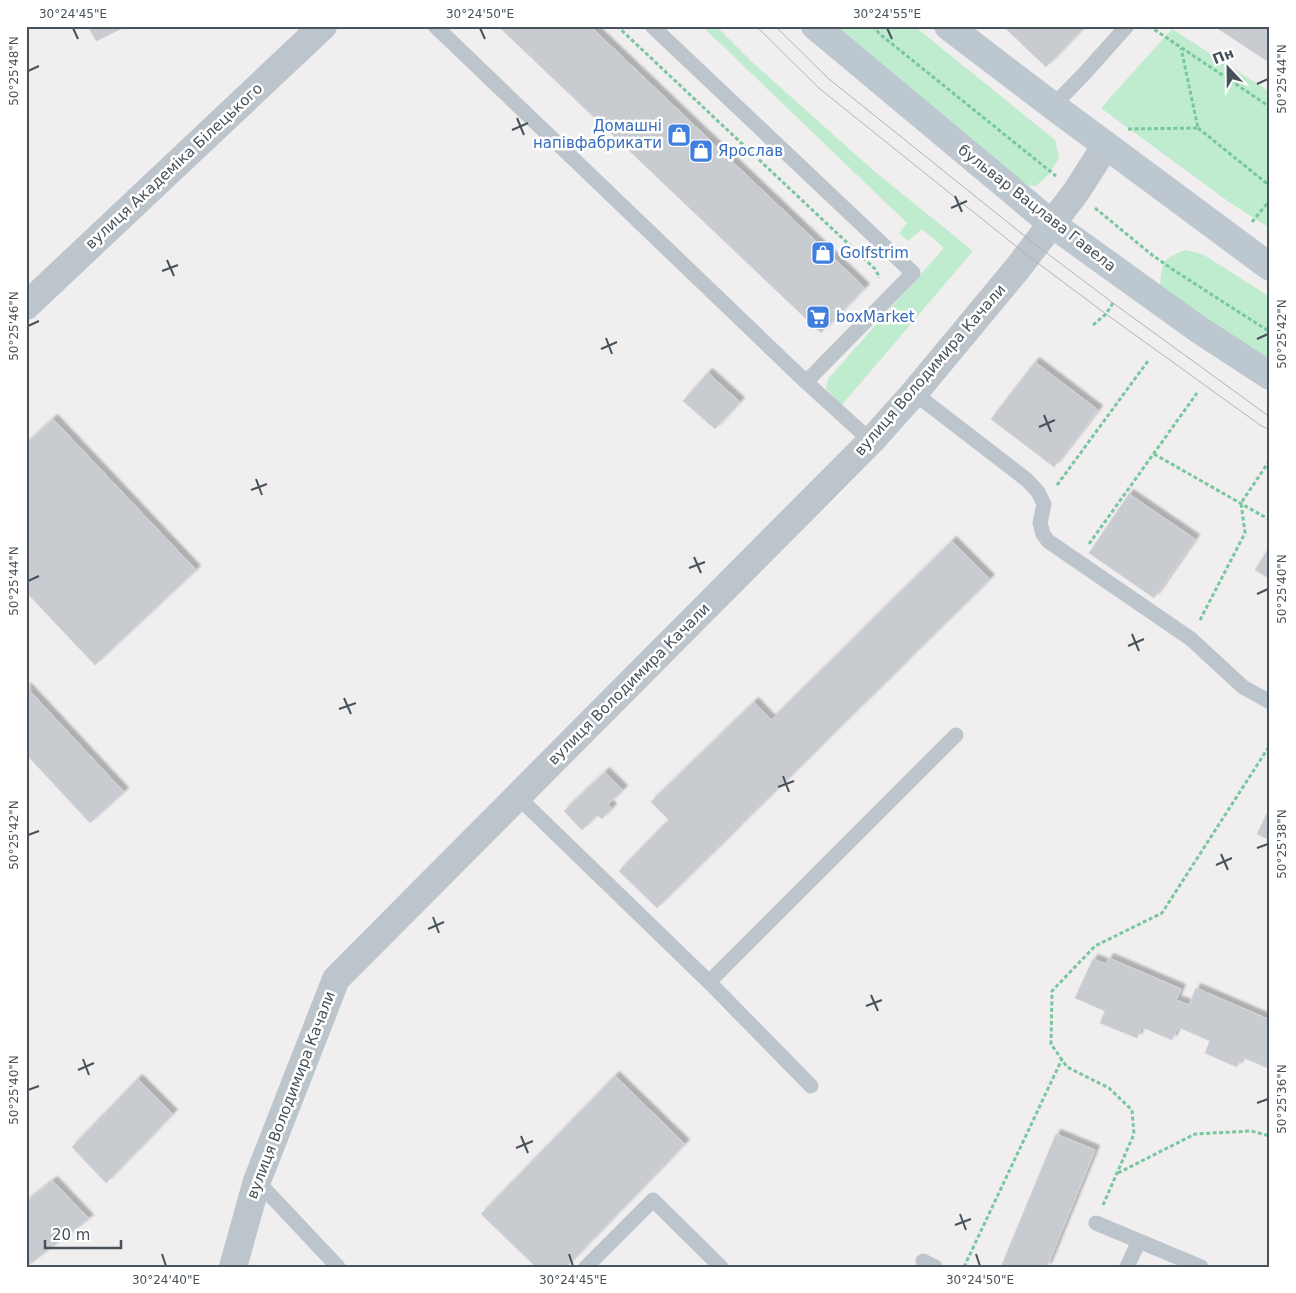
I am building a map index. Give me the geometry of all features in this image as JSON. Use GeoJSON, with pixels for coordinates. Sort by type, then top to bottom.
{"type":"FeatureCollection","features":[{"type":"Feature","properties":{"kind":"main road","name":"бульвар Вацлава Гавела"},"geometry":{"type":"LineString","coordinates":[[815,26],[1052,224],[1198,329],[1270,376]]}},
{"type":"Feature","properties":{"kind":"main road"},"geometry":{"type":"LineString","coordinates":[[948,26],[1053,106],[1115,137],[1270,267]]}},
{"type":"Feature","properties":{"kind":"street","name":"вулиця Академіка Білецького"},"geometry":{"type":"LineString","coordinates":[[26,306],[322,26]]}},
{"type":"Feature","properties":{"kind":"street","name":"вулиця Володимира Качали"},"geometry":{"type":"LineString","coordinates":[[233,1267],[257,1181],[336,979],[871,441],[914,393],[1017,269],[1115,137]]}},
{"type":"Feature","properties":{"kind":"lane"},"geometry":{"type":"LineString","coordinates":[[435,26],[806,382],[871,441]]}},
{"type":"Feature","properties":{"kind":"lane"},"geometry":{"type":"LineString","coordinates":[[652,26],[913,273],[806,382]]}},
{"type":"Feature","properties":{"kind":"lane"},"geometry":{"type":"LineString","coordinates":[[1053,106],[1127,26]]}},
{"type":"Feature","properties":{"kind":"lane"},"geometry":{"type":"LineString","coordinates":[[914,393],[1027,480],[1038,492],[1044,504],[1040,523],[1048,541],[1190,639],[1244,687],[1270,702]]}},
{"type":"Feature","properties":{"kind":"lane"},"geometry":{"type":"LineString","coordinates":[[709,982],[956,735]]}},
{"type":"Feature","properties":{"kind":"lane"},"geometry":{"type":"LineString","coordinates":[[518,796],[709,982],[810,1086]]}},
{"type":"Feature","properties":{"kind":"lane"},"geometry":{"type":"LineString","coordinates":[[257,1181],[338,1267]]}},
{"type":"Feature","properties":{"kind":"lane"},"geometry":{"type":"LineString","coordinates":[[586,1267],[653,1200],[721,1267]]}},
{"type":"Feature","properties":{"kind":"lane"},"geometry":{"type":"LineString","coordinates":[[1096,1223],[1201,1267]]}},
{"type":"Feature","properties":{"kind":"lane"},"geometry":{"type":"LineString","coordinates":[[1127,1267],[1139,1241]]}},
{"type":"Feature","properties":{"kind":"path"},"geometry":{"type":"LineString","coordinates":[[617,26],[875,269],[879,276],[878,282]]}},
{"type":"Feature","properties":{"kind":"path"},"geometry":{"type":"LineString","coordinates":[[1149,26],[1270,106]]}},
{"type":"Feature","properties":{"kind":"path"},"geometry":{"type":"LineString","coordinates":[[1181,48],[1198,128],[1270,186]]}},
{"type":"Feature","properties":{"kind":"path"},"geometry":{"type":"LineString","coordinates":[[1115,137],[1198,128]]}},
{"type":"Feature","properties":{"kind":"path"},"geometry":{"type":"LineString","coordinates":[[1248,226],[1270,200]]}},
{"type":"Feature","properties":{"kind":"path"},"geometry":{"type":"LineString","coordinates":[[1093,325],[1106,314],[1113,303]]}},
{"type":"Feature","properties":{"kind":"path"},"geometry":{"type":"LineString","coordinates":[[1044,504],[1148,360]]}},
{"type":"Feature","properties":{"kind":"path"},"geometry":{"type":"LineString","coordinates":[[1077,561],[1197,393]]}},
{"type":"Feature","properties":{"kind":"path"},"geometry":{"type":"LineString","coordinates":[[1154,454],[1270,520]]}},
{"type":"Feature","properties":{"kind":"path"},"geometry":{"type":"LineString","coordinates":[[1190,639],[1245,533],[1241,503],[1270,460]]}},
{"type":"Feature","properties":{"kind":"path"},"geometry":{"type":"LineString","coordinates":[[1096,1223],[1134,1134],[1132,1110],[1109,1088],[1067,1067],[1051,1044],[1052,991],[1095,946],[1162,913],[1270,745]]}},
{"type":"Feature","properties":{"kind":"path"},"geometry":{"type":"LineString","coordinates":[[964,1267],[1062,1060]]}},
{"type":"Feature","properties":{"kind":"path"},"geometry":{"type":"LineString","coordinates":[[1117,1173],[1195,1134],[1251,1131],[1270,1136]]}},
{"type":"Feature","properties":{"kind":"green space"},"geometry":{"type":"Polygon","coordinates":[[[702,26],[716,26],[752,62],[874,171],[973,251],[841,406],[826,388],[828,379],[944,248],[922,229],[908,241],[899,233],[907,223],[702,26]]]}},
{"type":"Feature","properties":{"kind":"green space"},"geometry":{"type":"Polygon","coordinates":[[[837,26],[914,26],[1055,140],[1059,158],[1050,173],[1036,186],[1019,184],[837,26]]]}},
{"type":"Feature","properties":{"kind":"green space"},"geometry":{"type":"Polygon","coordinates":[[[1172,29],[1270,92],[1270,228],[1229,202],[1101,108],[1172,29]]]}},
{"type":"Feature","properties":{"kind":"green space"},"geometry":{"type":"Polygon","coordinates":[[[1186,250],[1204,255],[1270,297],[1270,368],[1160,286],[1165,262],[1172,256],[1186,250]]]}},
{"type":"Feature","properties":{"kind":"building"},"geometry":{"type":"Polygon","coordinates":[[[88,26],[127,26],[96,41],[88,26]]]}},
{"type":"Feature","properties":{"kind":"building"},"geometry":{"type":"Polygon","coordinates":[[[498,26],[590,26],[865,288],[821,333],[498,26]]]}},
{"type":"Feature","properties":{"kind":"building"},"geometry":{"type":"Polygon","coordinates":[[[1003,26],[1086,26],[1046,67],[1003,26]]]}},
{"type":"Feature","properties":{"kind":"building"},"geometry":{"type":"Polygon","coordinates":[[[1214,26],[1270,26],[1270,63],[1214,26]]]}},
{"type":"Feature","properties":{"kind":"building"},"geometry":{"type":"Polygon","coordinates":[[[1035,362],[1098,410],[1054,467],[991,419],[1035,362]]]}},
{"type":"Feature","properties":{"kind":"building"},"geometry":{"type":"Polygon","coordinates":[[[708,373],[740,402],[715,429],[683,401],[708,373]]]}},
{"type":"Feature","properties":{"kind":"building"},"geometry":{"type":"Polygon","coordinates":[[[53,419],[196,570],[95,665],[26,592],[26,444],[53,419]]]}},
{"type":"Feature","properties":{"kind":"building"},"geometry":{"type":"Polygon","coordinates":[[[1129,494],[1195,539],[1154,598],[1089,553],[1129,494]]]}},
{"type":"Feature","properties":{"kind":"building"},"geometry":{"type":"Polygon","coordinates":[[[952,541],[990,579],[657,908],[619,871],[669,820],[651,802],[754,702],[771,720],[952,541]]]}},
{"type":"Feature","properties":{"kind":"building"},"geometry":{"type":"Polygon","coordinates":[[[1270,546],[1270,579],[1255,570],[1270,546]]]}},
{"type":"Feature","properties":{"kind":"building"},"geometry":{"type":"Polygon","coordinates":[[[26,687],[124,792],[90,823],[26,754],[26,687]]]}},
{"type":"Feature","properties":{"kind":"building"},"geometry":{"type":"Polygon","coordinates":[[[605,772],[623,790],[608,804],[612,808],[602,819],[597,815],[582,830],[564,811],[605,772]]]}},
{"type":"Feature","properties":{"kind":"building"},"geometry":{"type":"Polygon","coordinates":[[[1270,807],[1270,840],[1257,834],[1270,807]]]}},
{"type":"Feature","properties":{"kind":"building"},"geometry":{"type":"Polygon","coordinates":[[[1109,958],[1181,989],[1176,1000],[1189,1005],[1196,988],[1270,1020],[1270,1069],[1242,1057],[1237,1067],[1205,1053],[1210,1041],[1178,1027],[1172,1040],[1142,1027],[1137,1038],[1100,1023],[1105,1011],[1075,998],[1093,959],[1106,964],[1109,958]]]}},
{"type":"Feature","properties":{"kind":"building"},"geometry":{"type":"Polygon","coordinates":[[[615,1076],[685,1144],[566,1267],[536,1267],[481,1214],[615,1076]]]}},
{"type":"Feature","properties":{"kind":"building"},"geometry":{"type":"Polygon","coordinates":[[[138,1079],[173,1114],[106,1183],[72,1147],[138,1079]]]}},
{"type":"Feature","properties":{"kind":"building"},"geometry":{"type":"Polygon","coordinates":[[[1056,1134],[1095,1150],[1047,1267],[1001,1267],[1056,1134]]]}},
{"type":"Feature","properties":{"kind":"building"},"geometry":{"type":"Polygon","coordinates":[[[53,1181],[89,1219],[26,1267],[26,1202],[53,1181]]]}},
{"type":"Feature","properties":{"kind":"tram line"},"geometry":{"type":"LineString","coordinates":[[756,26],[820,89],[1027,255],[1260,425],[1270,430]]}},
{"type":"Feature","properties":{"kind":"tram line"},"geometry":{"type":"LineString","coordinates":[[775,26],[829,79],[1036,245],[1270,417]]}},
{"type":"Feature","properties":{"kind":"place","name":"Домашні напівфабрикати"},"geometry":{"type":"Point","coordinates":[679,135]}},
{"type":"Feature","properties":{"kind":"place","name":"Ярослав"},"geometry":{"type":"Point","coordinates":[701,151]}},
{"type":"Feature","properties":{"kind":"place","name":"Golfstrim"},"geometry":{"type":"Point","coordinates":[823,253]}},
{"type":"Feature","properties":{"kind":"place","name":"boxMarket"},"geometry":{"type":"Point","coordinates":[818,317]}}]}
